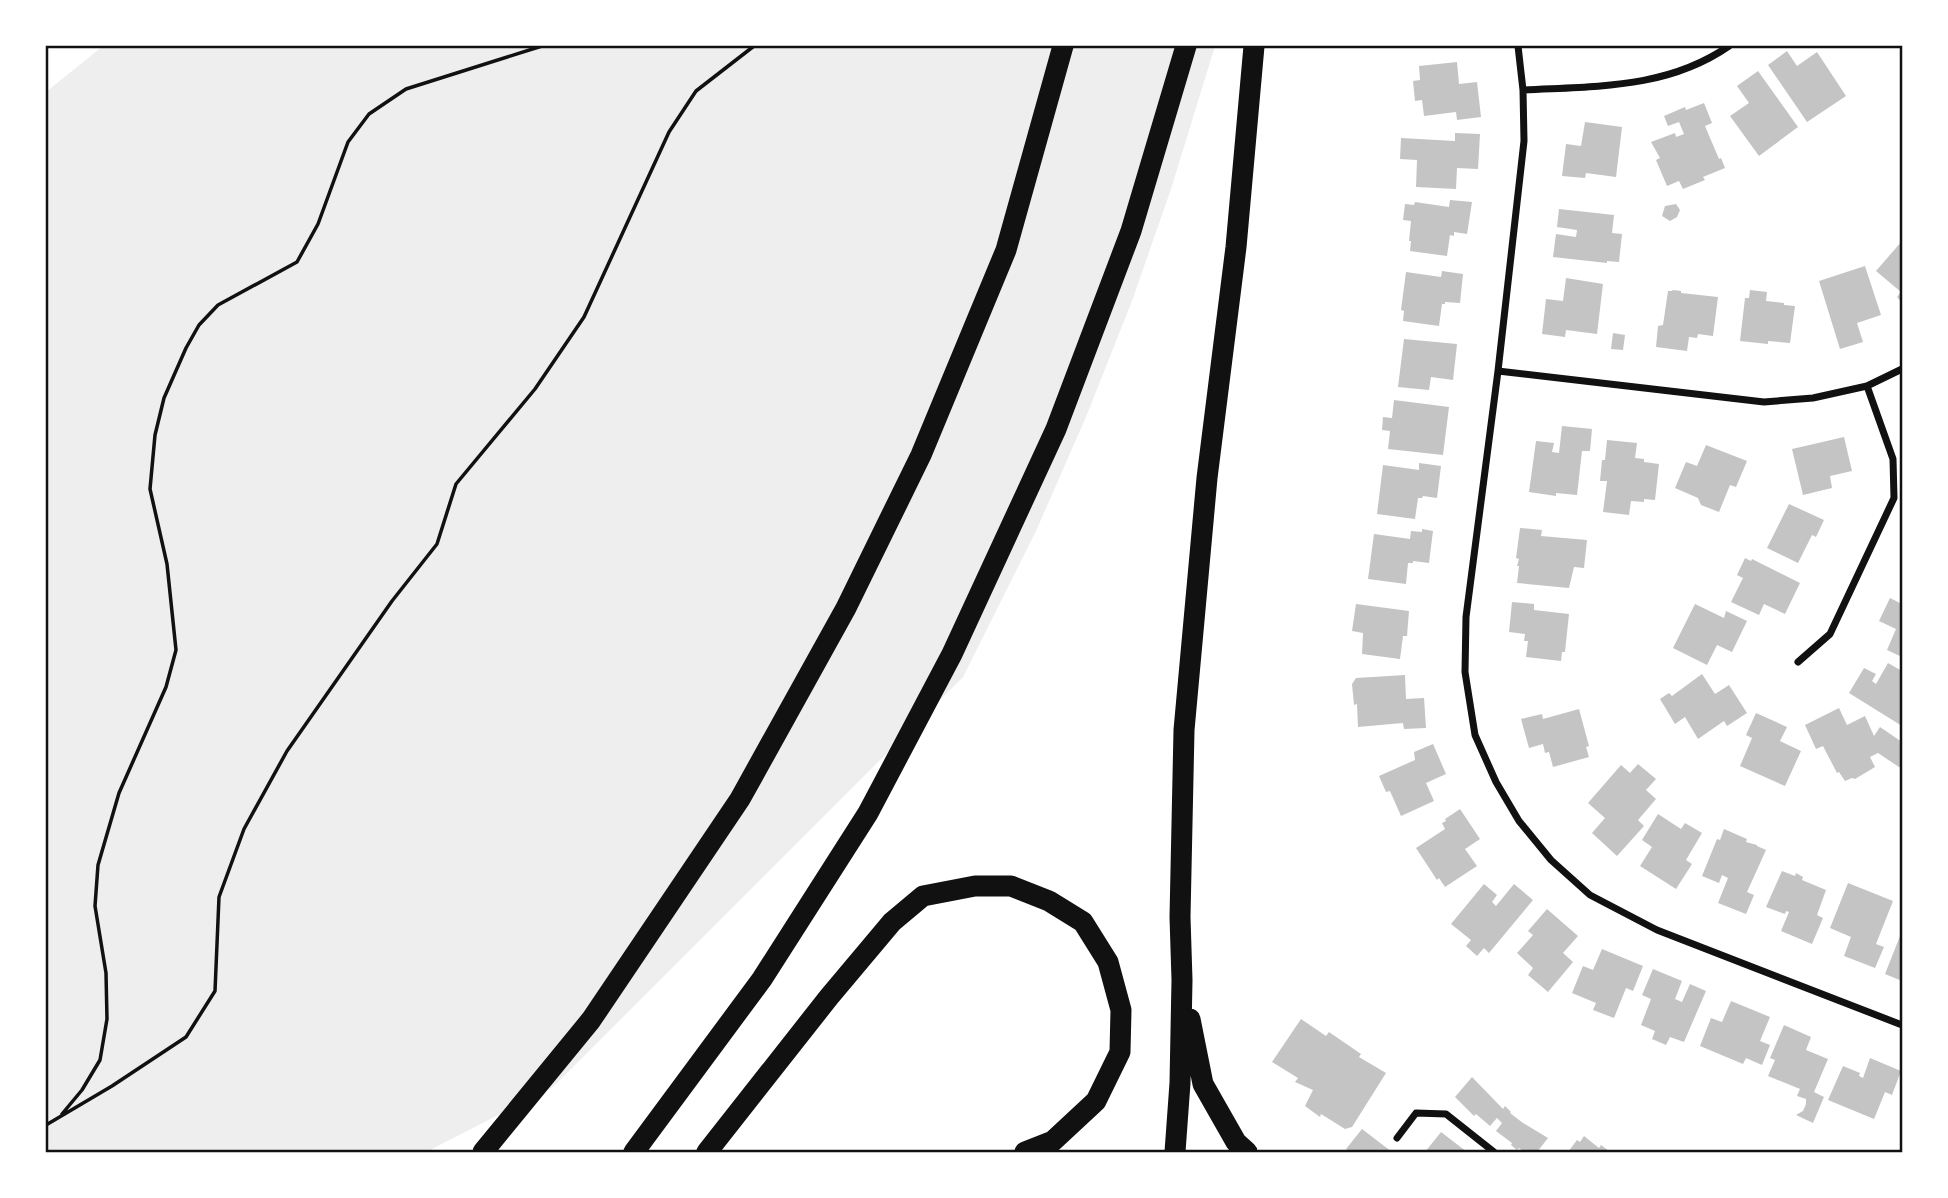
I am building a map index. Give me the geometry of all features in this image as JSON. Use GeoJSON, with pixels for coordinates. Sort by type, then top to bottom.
{"type":"FeatureCollection","features":[{"type":"Feature","properties":{"kind":"highway"},"geometry":{"type":"LineString","coordinates":[[482,1153],[591,1020],[740,799],[846,608],[920,455],[1006,250],[1063,46]]}},
{"type":"Feature","properties":{"kind":"highway"},"geometry":{"type":"LineString","coordinates":[[634,1153],[762,979],[868,813],[953,654],[1056,429],[1131,231],[1186,46]]}},
{"type":"Feature","properties":{"kind":"highway"},"geometry":{"type":"LineString","coordinates":[[1175,1153],[1180,1083],[1184,730],[1207,478],[1236,247],[1254,46]]}},
{"type":"Feature","properties":{"kind":"highway"},"geometry":{"type":"LineString","coordinates":[[707,1153],[829,997],[892,922],[923,897],[975,886],[1011,886],[1049,901],[1083,922],[1108,962],[1121,1010],[1120,1052],[1096,1101],[1053,1141],[1025,1153]]}},
{"type":"Feature","properties":{"kind":"highway"},"geometry":{"type":"LineString","coordinates":[[1182,980],[1203,1084],[1236,1142],[1247,1153]]}},
{"type":"Feature","properties":{"kind":"street"},"geometry":{"type":"LineString","coordinates":[[1518,46],[1523,90],[1524,141],[1466,618],[1465,672],[1475,735],[1496,782],[1518,821],[1551,860],[1590,895],[1657,930],[1902,1026]]}},
{"type":"Feature","properties":{"kind":"street"},"geometry":{"type":"LineString","coordinates":[[1523,90],[1621,85],[1657,79],[1715,55],[1729,46]]}},
{"type":"Feature","properties":{"kind":"street"},"geometry":{"type":"LineString","coordinates":[[1498,371],[1764,402],[1813,398],[1867,386],[1902,369]]}},
{"type":"Feature","properties":{"kind":"street"},"geometry":{"type":"LineString","coordinates":[[1798,662],[1830,634],[1894,498],[1893,459],[1867,386]]}},
{"type":"Feature","properties":{"kind":"street"},"geometry":{"type":"LineString","coordinates":[[1397,1138],[1416,1113],[1446,1114],[1494,1153]]}},
{"type":"Feature","properties":{"kind":"path"},"geometry":{"type":"LineString","coordinates":[[58,1117],[82,1090],[100,1060],[107,1019],[106,973],[94,906],[98,865],[119,793],[166,687],[176,650],[167,564],[149,489],[155,435],[164,398],[175,373],[199,325],[218,305],[297,262],[318,224],[348,142],[369,114],[406,89],[542,46]]}},
{"type":"Feature","properties":{"kind":"path"},"geometry":{"type":"LineString","coordinates":[[46,1125],[112,1086],[186,1037],[215,991],[219,897],[244,829],[287,751],[392,601],[437,544],[456,484],[536,389],[584,317],[669,132],[696,91],[754,46]]}},
{"type":"Feature","properties":{"kind":"shaded area"},"geometry":{"type":"Polygon","coordinates":[[[103,46],[1215,46],[1171,189],[1132,301],[1086,417],[1036,531],[963,677],[553,1087],[426,1152],[46,1152],[46,92],[103,46]]]}},
{"type":"Feature","properties":{"kind":"building"},"geometry":{"type":"Polygon","coordinates":[[[1787,51],[1797,66],[1817,52],[1846,96],[1807,122],[1768,65],[1787,51]]]}},
{"type":"Feature","properties":{"kind":"building"},"geometry":{"type":"Polygon","coordinates":[[[1457,62],[1459,84],[1477,82],[1481,117],[1457,120],[1456,112],[1424,116],[1422,100],[1415,101],[1413,81],[1420,80],[1419,66],[1457,62]]]}},
{"type":"Feature","properties":{"kind":"building"},"geometry":{"type":"Polygon","coordinates":[[[1758,71],[1798,127],[1759,156],[1730,116],[1749,103],[1737,86],[1758,71]]]}},
{"type":"Feature","properties":{"kind":"building"},"geometry":{"type":"Polygon","coordinates":[[[1704,103],[1712,123],[1705,126],[1725,168],[1683,189],[1679,181],[1667,186],[1656,160],[1660,158],[1651,142],[1675,133],[1676,137],[1684,134],[1679,122],[1668,126],[1664,116],[1704,103]]]}},
{"type":"Feature","properties":{"kind":"building"},"geometry":{"type":"Polygon","coordinates":[[[1585,122],[1622,127],[1616,177],[1586,173],[1585,178],[1562,176],[1566,144],[1581,146],[1585,122]]]}},
{"type":"Feature","properties":{"kind":"building"},"geometry":{"type":"Polygon","coordinates":[[[1455,133],[1480,134],[1478,169],[1457,168],[1456,189],[1416,187],[1417,160],[1400,159],[1401,138],[1455,141],[1455,133]]]}},
{"type":"Feature","properties":{"kind":"building"},"geometry":{"type":"Polygon","coordinates":[[[1450,200],[1472,202],[1467,234],[1454,232],[1454,236],[1450,235],[1447,256],[1410,251],[1411,221],[1403,220],[1405,204],[1414,205],[1415,202],[1449,207],[1450,200]]]}},
{"type":"Feature","properties":{"kind":"building"},"geometry":{"type":"Polygon","coordinates":[[[1676,204],[1680,210],[1677,217],[1670,221],[1662,216],[1665,206],[1676,204]]]}},
{"type":"Feature","properties":{"kind":"building"},"geometry":{"type":"Polygon","coordinates":[[[1559,209],[1614,215],[1612,233],[1622,234],[1619,262],[1553,257],[1556,234],[1576,237],[1577,230],[1557,227],[1559,209]]]}},
{"type":"Feature","properties":{"kind":"building"},"geometry":{"type":"Polygon","coordinates":[[[1902,241],[1902,303],[1897,297],[1901,292],[1876,271],[1902,241]]]}},
{"type":"Feature","properties":{"kind":"building"},"geometry":{"type":"Polygon","coordinates":[[[1865,266],[1881,315],[1857,323],[1863,342],[1840,349],[1819,281],[1865,266]]]}},
{"type":"Feature","properties":{"kind":"building"},"geometry":{"type":"Polygon","coordinates":[[[1442,271],[1463,274],[1460,303],[1442,304],[1439,326],[1403,321],[1404,311],[1401,310],[1406,272],[1441,277],[1442,271]]]}},
{"type":"Feature","properties":{"kind":"building"},"geometry":{"type":"Polygon","coordinates":[[[1566,278],[1603,284],[1597,334],[1566,330],[1565,337],[1542,334],[1546,299],[1563,301],[1566,278]]]}},
{"type":"Feature","properties":{"kind":"building"},"geometry":{"type":"Polygon","coordinates":[[[1750,290],[1767,292],[1766,301],[1795,306],[1790,343],[1740,341],[1745,298],[1749,298],[1750,290]]]}},
{"type":"Feature","properties":{"kind":"building"},"geometry":{"type":"Polygon","coordinates":[[[1668,291],[1718,297],[1713,336],[1698,334],[1697,338],[1689,337],[1687,351],[1656,347],[1658,326],[1663,325],[1668,291]]]}},
{"type":"Feature","properties":{"kind":"building"},"geometry":{"type":"Polygon","coordinates":[[[1613,333],[1625,335],[1623,350],[1611,349],[1613,333]]]}},
{"type":"Feature","properties":{"kind":"building"},"geometry":{"type":"Polygon","coordinates":[[[1404,339],[1457,344],[1453,380],[1431,377],[1429,390],[1398,387],[1404,339]]]}},
{"type":"Feature","properties":{"kind":"building"},"geometry":{"type":"Polygon","coordinates":[[[1394,400],[1449,407],[1443,455],[1388,449],[1390,431],[1382,430],[1383,417],[1392,418],[1394,400]]]}},
{"type":"Feature","properties":{"kind":"building"},"geometry":{"type":"Polygon","coordinates":[[[1562,426],[1592,429],[1590,451],[1582,451],[1577,495],[1556,493],[1556,496],[1529,492],[1536,441],[1554,443],[1552,452],[1559,453],[1562,426]]]}},
{"type":"Feature","properties":{"kind":"building"},"geometry":{"type":"Polygon","coordinates":[[[1844,437],[1852,471],[1830,476],[1832,488],[1803,495],[1792,449],[1844,437]]]}},
{"type":"Feature","properties":{"kind":"building"},"geometry":{"type":"Polygon","coordinates":[[[1607,440],[1637,443],[1635,458],[1659,464],[1655,500],[1631,501],[1629,515],[1603,512],[1607,481],[1600,481],[1607,440]]]}},
{"type":"Feature","properties":{"kind":"building"},"geometry":{"type":"Polygon","coordinates":[[[1706,445],[1747,461],[1736,487],[1730,485],[1719,512],[1701,505],[1698,498],[1675,488],[1686,462],[1697,466],[1706,445]]]}},
{"type":"Feature","properties":{"kind":"building"},"geometry":{"type":"Polygon","coordinates":[[[1419,463],[1441,466],[1437,498],[1418,498],[1415,519],[1377,514],[1383,465],[1419,470],[1419,463]]]}},
{"type":"Feature","properties":{"kind":"building"},"geometry":{"type":"Polygon","coordinates":[[[1789,504],[1824,520],[1816,537],[1812,535],[1798,563],[1767,548],[1789,504]]]}},
{"type":"Feature","properties":{"kind":"building"},"geometry":{"type":"Polygon","coordinates":[[[1520,528],[1542,530],[1541,536],[1587,540],[1584,568],[1574,567],[1569,588],[1517,583],[1519,559],[1516,558],[1520,528]]]}},
{"type":"Feature","properties":{"kind":"building"},"geometry":{"type":"Polygon","coordinates":[[[1422,529],[1433,531],[1429,563],[1408,563],[1406,584],[1368,579],[1374,534],[1410,539],[1411,531],[1422,532],[1422,529]]]}},
{"type":"Feature","properties":{"kind":"building"},"geometry":{"type":"Polygon","coordinates":[[[1745,558],[1800,583],[1785,614],[1764,604],[1759,615],[1731,602],[1743,578],[1737,575],[1745,558]]]}},
{"type":"Feature","properties":{"kind":"building"},"geometry":{"type":"Polygon","coordinates":[[[1890,598],[1902,604],[1902,657],[1887,650],[1896,629],[1879,621],[1890,598]]]}},
{"type":"Feature","properties":{"kind":"building"},"geometry":{"type":"Polygon","coordinates":[[[1512,602],[1534,604],[1534,610],[1569,614],[1565,652],[1562,652],[1561,661],[1526,657],[1528,641],[1524,641],[1525,634],[1509,632],[1512,602]]]}},
{"type":"Feature","properties":{"kind":"building"},"geometry":{"type":"Polygon","coordinates":[[[1356,604],[1409,611],[1407,636],[1403,636],[1400,659],[1362,654],[1363,633],[1352,631],[1356,604]]]}},
{"type":"Feature","properties":{"kind":"building"},"geometry":{"type":"Polygon","coordinates":[[[1695,604],[1724,618],[1726,611],[1747,621],[1732,652],[1717,645],[1707,665],[1673,648],[1695,604]]]}},
{"type":"Feature","properties":{"kind":"building"},"geometry":{"type":"Polygon","coordinates":[[[1888,663],[1902,671],[1902,726],[1849,693],[1864,668],[1876,674],[1872,681],[1876,684],[1888,663]]]}},
{"type":"Feature","properties":{"kind":"building"},"geometry":{"type":"Polygon","coordinates":[[[1702,674],[1715,694],[1729,685],[1747,713],[1727,726],[1724,721],[1698,739],[1685,717],[1675,724],[1660,699],[1669,693],[1672,696],[1702,674]]]}},
{"type":"Feature","properties":{"kind":"building"},"geometry":{"type":"Polygon","coordinates":[[[1405,675],[1406,699],[1424,698],[1426,728],[1404,729],[1403,723],[1358,727],[1357,704],[1354,705],[1352,684],[1356,678],[1405,675]]]}},
{"type":"Feature","properties":{"kind":"building"},"geometry":{"type":"Polygon","coordinates":[[[1839,708],[1847,725],[1865,716],[1874,736],[1880,727],[1902,742],[1902,769],[1878,753],[1870,757],[1875,767],[1855,779],[1845,781],[1839,772],[1837,773],[1823,746],[1816,749],[1805,725],[1839,708]]]}},
{"type":"Feature","properties":{"kind":"building"},"geometry":{"type":"Polygon","coordinates":[[[1579,709],[1589,746],[1586,747],[1589,757],[1553,767],[1549,752],[1545,753],[1543,744],[1529,748],[1521,719],[1542,714],[1543,719],[1579,709]]]}},
{"type":"Feature","properties":{"kind":"building"},"geometry":{"type":"Polygon","coordinates":[[[1756,713],[1787,727],[1780,741],[1801,751],[1785,786],[1740,766],[1752,738],[1746,735],[1756,713]]]}},
{"type":"Feature","properties":{"kind":"building"},"geometry":{"type":"Polygon","coordinates":[[[1433,744],[1446,774],[1426,783],[1434,801],[1401,816],[1390,791],[1386,792],[1379,776],[1415,760],[1414,752],[1433,744]]]}},
{"type":"Feature","properties":{"kind":"building"},"geometry":{"type":"Polygon","coordinates":[[[1638,764],[1656,779],[1646,790],[1656,799],[1638,820],[1644,826],[1617,856],[1592,833],[1605,818],[1588,803],[1621,765],[1630,773],[1638,764]]]}},
{"type":"Feature","properties":{"kind":"building"},"geometry":{"type":"Polygon","coordinates":[[[1460,809],[1480,839],[1465,849],[1477,866],[1445,887],[1439,878],[1437,880],[1416,848],[1445,829],[1442,823],[1445,819],[1460,809]]]}},
{"type":"Feature","properties":{"kind":"building"},"geometry":{"type":"Polygon","coordinates":[[[1658,814],[1681,829],[1685,823],[1702,833],[1686,860],[1692,864],[1676,889],[1640,866],[1652,847],[1642,840],[1658,814]]]}},
{"type":"Feature","properties":{"kind":"building"},"geometry":{"type":"Polygon","coordinates":[[[1724,829],[1766,850],[1747,892],[1754,895],[1746,914],[1718,903],[1728,878],[1722,875],[1719,883],[1702,876],[1717,839],[1720,840],[1724,829]]]}},
{"type":"Feature","properties":{"kind":"building"},"geometry":{"type":"Polygon","coordinates":[[[1782,871],[1795,876],[1796,873],[1803,877],[1802,880],[1826,890],[1817,915],[1823,918],[1812,944],[1781,931],[1789,912],[1786,911],[1785,914],[1766,907],[1782,871]]]}},
{"type":"Feature","properties":{"kind":"building"},"geometry":{"type":"Polygon","coordinates":[[[1848,883],[1893,901],[1876,944],[1884,947],[1875,968],[1844,956],[1851,937],[1830,928],[1848,883]]]}},
{"type":"Feature","properties":{"kind":"building"},"geometry":{"type":"Polygon","coordinates":[[[1484,884],[1497,895],[1492,902],[1496,906],[1514,884],[1533,900],[1489,953],[1484,948],[1477,956],[1466,946],[1471,940],[1451,924],[1484,884]]]}},
{"type":"Feature","properties":{"kind":"building"},"geometry":{"type":"Polygon","coordinates":[[[1547,909],[1578,936],[1563,953],[1573,962],[1548,992],[1528,975],[1533,968],[1517,953],[1533,935],[1528,931],[1547,909]]]}},
{"type":"Feature","properties":{"kind":"building"},"geometry":{"type":"Polygon","coordinates":[[[1902,931],[1902,981],[1885,974],[1902,931]]]}},
{"type":"Feature","properties":{"kind":"building"},"geometry":{"type":"Polygon","coordinates":[[[1602,949],[1643,966],[1633,991],[1626,988],[1614,1018],[1593,1010],[1596,1003],[1572,993],[1583,966],[1593,970],[1602,949]]]}},
{"type":"Feature","properties":{"kind":"building"},"geometry":{"type":"Polygon","coordinates":[[[1653,969],[1682,981],[1675,999],[1682,1002],[1690,984],[1706,991],[1684,1042],[1670,1037],[1666,1045],[1652,1039],[1655,1031],[1641,1025],[1651,999],[1642,995],[1653,969]]]}},
{"type":"Feature","properties":{"kind":"building"},"geometry":{"type":"Polygon","coordinates":[[[1731,1001],[1770,1017],[1760,1041],[1770,1045],[1762,1065],[1746,1058],[1743,1064],[1700,1046],[1711,1018],[1722,1022],[1731,1001]]]}},
{"type":"Feature","properties":{"kind":"building"},"geometry":{"type":"Polygon","coordinates":[[[1301,1019],[1326,1036],[1329,1032],[1361,1054],[1359,1057],[1386,1073],[1352,1127],[1345,1129],[1305,1106],[1313,1090],[1295,1082],[1298,1078],[1272,1062],[1301,1019]]]}},
{"type":"Feature","properties":{"kind":"building"},"geometry":{"type":"Polygon","coordinates":[[[1784,1025],[1811,1037],[1806,1050],[1828,1059],[1814,1092],[1824,1097],[1813,1123],[1796,1115],[1803,1111],[1806,1104],[1806,1099],[1797,1096],[1800,1089],[1768,1076],[1775,1060],[1770,1058],[1784,1025]]]}},
{"type":"Feature","properties":{"kind":"building"},"geometry":{"type":"Polygon","coordinates":[[[1870,1058],[1901,1071],[1892,1095],[1885,1092],[1874,1119],[1828,1100],[1843,1066],[1860,1073],[1859,1076],[1863,1078],[1870,1058]]]}},
{"type":"Feature","properties":{"kind":"building"},"geometry":{"type":"Polygon","coordinates":[[[1472,1077],[1503,1109],[1505,1106],[1523,1123],[1548,1138],[1537,1152],[1524,1152],[1519,1148],[1517,1150],[1496,1131],[1502,1123],[1497,1118],[1490,1126],[1476,1114],[1474,1116],[1455,1097],[1472,1077]]]}},
{"type":"Feature","properties":{"kind":"building"},"geometry":{"type":"Polygon","coordinates":[[[1362,1129],[1392,1152],[1350,1152],[1346,1149],[1362,1129]]]}},
{"type":"Feature","properties":{"kind":"building"},"geometry":{"type":"Polygon","coordinates":[[[1441,1132],[1467,1152],[1425,1152],[1441,1132]]]}},
{"type":"Feature","properties":{"kind":"building"},"geometry":{"type":"Polygon","coordinates":[[[1584,1136],[1599,1148],[1601,1145],[1610,1152],[1568,1152],[1577,1140],[1580,1142],[1584,1136]]]}}]}
